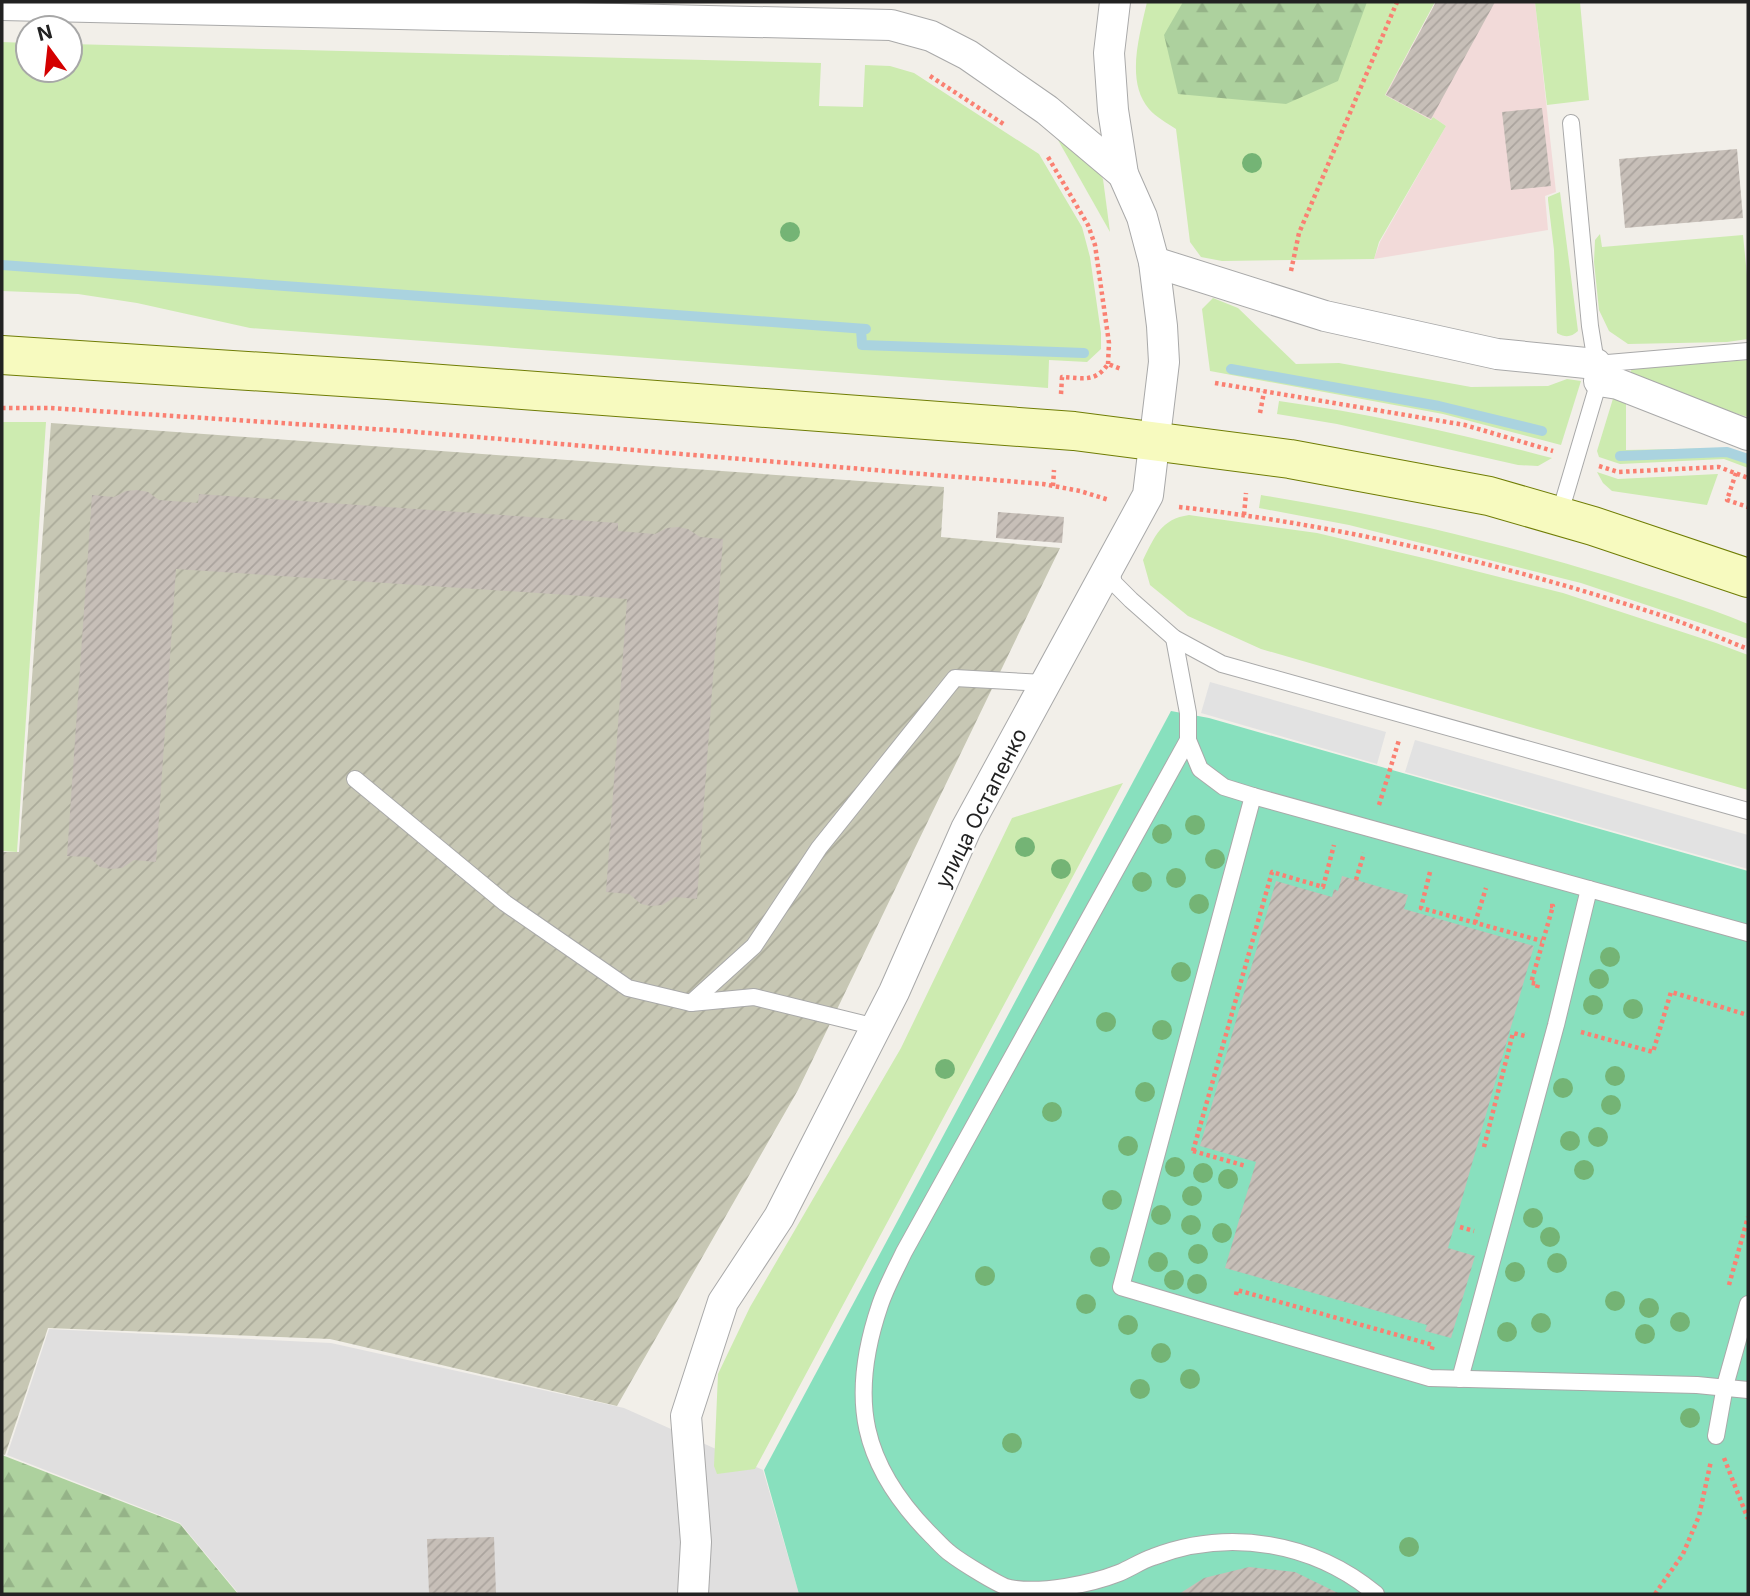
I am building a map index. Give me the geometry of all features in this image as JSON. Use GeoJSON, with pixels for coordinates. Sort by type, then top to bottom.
{"type":"FeatureCollection","features":[{"type":"Feature","properties":{"kind":"main road"},"geometry":{"type":"LineString","coordinates":[[2,355],[388,380],[1058,430],[1290,459],[1489,496],[1748,578]]}},
{"type":"Feature","properties":{"kind":"street","name":"улица Остапенко"},"geometry":{"type":"LineString","coordinates":[[693,1594],[696,1542],[686,1416],[723,1302],[779,1217],[876,1027],[966,829],[1148,495],[1164,362],[1154,262],[1142,217],[1123,174],[1112,110],[1109,53],[1115,2]]}},
{"type":"Feature","properties":{"kind":"street"},"geometry":{"type":"LineString","coordinates":[[2,5],[537,9],[891,25],[931,36],[968,55],[1047,110],[1123,174]]}},
{"type":"Feature","properties":{"kind":"street"},"geometry":{"type":"LineString","coordinates":[[1154,262],[1325,316],[1497,354],[1597,372],[1618,384],[1748,435]]}},
{"type":"Feature","properties":{"kind":"lane"},"geometry":{"type":"LineString","coordinates":[[1559,516],[1597,372],[1571,123]]}},
{"type":"Feature","properties":{"kind":"lane"},"geometry":{"type":"LineString","coordinates":[[1597,372],[1748,351]]}},
{"type":"Feature","properties":{"kind":"lane"},"geometry":{"type":"LineString","coordinates":[[1109,565],[1114,583],[1174,638],[1222,664],[1748,811]]}},
{"type":"Feature","properties":{"kind":"lane"},"geometry":{"type":"LineString","coordinates":[[1174,638],[1188,713],[1188,740],[1200,769],[1224,787],[1748,933]]}},
{"type":"Feature","properties":{"kind":"lane"},"geometry":{"type":"LineString","coordinates":[[691,1003],[754,946],[818,848],[955,678],[1045,683]]}},
{"type":"Feature","properties":{"kind":"lane"},"geometry":{"type":"LineString","coordinates":[[1188,740],[904,1252],[881,1303],[869,1344],[864,1384],[865,1428],[883,1474],[909,1513],[952,1555],[1010,1591],[1049,1589],[1081,1583],[1117,1574],[1151,1558],[1189,1545],[1223,1541],[1290,1549],[1341,1570],[1376,1594]]}},
{"type":"Feature","properties":{"kind":"lane"},"geometry":{"type":"LineString","coordinates":[[355,779],[505,903],[628,988],[691,1003],[754,997],[876,1027]]}},
{"type":"Feature","properties":{"kind":"lane"},"geometry":{"type":"LineString","coordinates":[[1253,796],[1121,1287],[1430,1378],[1725,1387],[1748,1390]]}},
{"type":"Feature","properties":{"kind":"lane"},"geometry":{"type":"LineString","coordinates":[[1460,1379],[1556,1025],[1588,889]]}},
{"type":"Feature","properties":{"kind":"lane"},"geometry":{"type":"LineString","coordinates":[[1716,1436],[1725,1387],[1748,1304]]}},
{"type":"Feature","properties":{"kind":"path"},"geometry":{"type":"LineString","coordinates":[[1284,303],[1299,233],[1397,2]]}},
{"type":"Feature","properties":{"kind":"path"},"geometry":{"type":"LineString","coordinates":[[928,75],[1009,128]]}},
{"type":"Feature","properties":{"kind":"path"},"geometry":{"type":"LineString","coordinates":[[1043,150],[1088,225],[1095,246],[1109,343],[1108,364],[1101,374],[1090,378],[1062,377],[1061,394]]}},
{"type":"Feature","properties":{"kind":"path"},"geometry":{"type":"LineString","coordinates":[[1108,364],[1121,369]]}},
{"type":"Feature","properties":{"kind":"path"},"geometry":{"type":"LineString","coordinates":[[1215,383],[1465,425],[1555,451]]}},
{"type":"Feature","properties":{"kind":"path"},"geometry":{"type":"LineString","coordinates":[[1260,413],[1264,392]]}},
{"type":"Feature","properties":{"kind":"path"},"geometry":{"type":"LineString","coordinates":[[2,408],[51,408],[404,430],[1053,486],[1080,491],[1113,502]]}},
{"type":"Feature","properties":{"kind":"path"},"geometry":{"type":"LineString","coordinates":[[1599,466],[1618,472],[1719,467],[1748,478]]}},
{"type":"Feature","properties":{"kind":"path"},"geometry":{"type":"LineString","coordinates":[[1053,486],[1054,470]]}},
{"type":"Feature","properties":{"kind":"path"},"geometry":{"type":"LineString","coordinates":[[1736,473],[1727,500],[1748,507]]}},
{"type":"Feature","properties":{"kind":"path"},"geometry":{"type":"LineString","coordinates":[[1244,514],[1246,493]]}},
{"type":"Feature","properties":{"kind":"path"},"geometry":{"type":"LineString","coordinates":[[1175,507],[1244,514],[1374,538],[1522,573],[1656,613],[1748,649]]}},
{"type":"Feature","properties":{"kind":"path"},"geometry":{"type":"LineString","coordinates":[[1356,880],[1407,716]]}},
{"type":"Feature","properties":{"kind":"path"},"geometry":{"type":"LineString","coordinates":[[1321,842],[1344,848]]}},
{"type":"Feature","properties":{"kind":"path"},"geometry":{"type":"LineString","coordinates":[[1193,1151],[1272,872],[1323,887],[1334,845]]}},
{"type":"Feature","properties":{"kind":"path"},"geometry":{"type":"LineString","coordinates":[[1354,850],[1377,857]]}},
{"type":"Feature","properties":{"kind":"path"},"geometry":{"type":"LineString","coordinates":[[1417,868],[1441,875]]}},
{"type":"Feature","properties":{"kind":"path"},"geometry":{"type":"LineString","coordinates":[[1430,872],[1421,908],[1542,941]]}},
{"type":"Feature","properties":{"kind":"path"},"geometry":{"type":"LineString","coordinates":[[1474,884],[1499,891]]}},
{"type":"Feature","properties":{"kind":"path"},"geometry":{"type":"LineString","coordinates":[[1475,923],[1486,887]]}},
{"type":"Feature","properties":{"kind":"path"},"geometry":{"type":"LineString","coordinates":[[1535,996],[1538,985],[1531,983],[1553,906],[1539,903]]}},
{"type":"Feature","properties":{"kind":"path"},"geometry":{"type":"LineString","coordinates":[[1556,1025],[1653,1052],[1671,992],[1748,1015]]}},
{"type":"Feature","properties":{"kind":"path"},"geometry":{"type":"LineString","coordinates":[[1484,1147],[1513,1033],[1525,1036],[1527,1027]]}},
{"type":"Feature","properties":{"kind":"path"},"geometry":{"type":"LineString","coordinates":[[1160,1141],[1246,1166]]}},
{"type":"Feature","properties":{"kind":"path"},"geometry":{"type":"LineString","coordinates":[[1728,1289],[1748,1217]]}},
{"type":"Feature","properties":{"kind":"path"},"geometry":{"type":"LineString","coordinates":[[1716,1436],[1748,1519]]}},
{"type":"Feature","properties":{"kind":"path"},"geometry":{"type":"LineString","coordinates":[[1655,1594],[1683,1554],[1699,1516],[1716,1436]]}},
{"type":"Feature","properties":{"kind":"shaded area"},"geometry":{"type":"Polygon","coordinates":[[[1436,2],[1535,2],[1556,192],[1545,196],[1548,230],[1374,259],[1380,242],[1446,126],[1433,117],[1431,120],[1385,95],[1436,2]]]}},
{"type":"Feature","properties":{"kind":"shaded area"},"geometry":{"type":"Polygon","coordinates":[[[51,423],[944,487],[941,537],[1060,548],[798,1090],[617,1406],[330,1339],[48,1328],[5,1455],[2,1454],[2,852],[19,852],[51,423]]]}},
{"type":"Feature","properties":{"kind":"shaded area"},"geometry":{"type":"Polygon","coordinates":[[[1210,682],[1386,732],[1377,764],[1201,713],[1210,682]]]}},
{"type":"Feature","properties":{"kind":"shaded area"},"geometry":{"type":"Polygon","coordinates":[[[1415,740],[1748,835],[1748,869],[1405,772],[1415,740]]]}},
{"type":"Feature","properties":{"kind":"shaded area"},"geometry":{"type":"Polygon","coordinates":[[[49,1329],[331,1343],[624,1408],[763,1470],[799,1594],[239,1594],[180,1523],[7,1455],[49,1329]]]}},
{"type":"Feature","properties":{"kind":"green space"},"geometry":{"type":"Polygon","coordinates":[[[1147,2],[1435,2],[1385,95],[1431,120],[1433,117],[1446,126],[1379,242],[1374,259],[1222,261],[1201,257],[1190,242],[1176,129],[1149,109],[1138,85],[1136,57],[1147,2]]]}},
{"type":"Feature","properties":{"kind":"green space"},"geometry":{"type":"Polygon","coordinates":[[[1183,2],[1367,2],[1338,81],[1286,104],[1178,94],[1164,35],[1183,2]]]}},
{"type":"Feature","properties":{"kind":"green space"},"geometry":{"type":"Polygon","coordinates":[[[1535,2],[1580,2],[1589,100],[1547,105],[1535,2]]]}},
{"type":"Feature","properties":{"kind":"green space"},"geometry":{"type":"Polygon","coordinates":[[[2,42],[14,42],[14,84],[84,84],[84,44],[821,63],[819,106],[863,107],[865,65],[890,66],[914,73],[1039,154],[1082,227],[1090,257],[1101,349],[1087,362],[1049,360],[1048,388],[250,328],[137,303],[78,294],[2,291],[2,42]]]}},
{"type":"Feature","properties":{"kind":"green space"},"geometry":{"type":"Polygon","coordinates":[[[1058,140],[1089,160],[1103,179],[1110,232],[1058,140]]]}},
{"type":"Feature","properties":{"kind":"green space"},"geometry":{"type":"Polygon","coordinates":[[[1560,192],[1578,331],[1568,336],[1557,333],[1554,250],[1548,200],[1548,197],[1560,192]]]}},
{"type":"Feature","properties":{"kind":"green space"},"geometry":{"type":"Polygon","coordinates":[[[1600,234],[1602,247],[1743,235],[1748,285],[1748,339],[1727,342],[1628,344],[1609,331],[1599,310],[1594,262],[1595,240],[1600,234]]]}},
{"type":"Feature","properties":{"kind":"green space"},"geometry":{"type":"Polygon","coordinates":[[[1213,298],[1238,308],[1296,364],[1339,363],[1471,387],[1548,386],[1567,379],[1581,381],[1561,445],[1443,414],[1210,371],[1202,309],[1213,298]]]}},
{"type":"Feature","properties":{"kind":"green space"},"geometry":{"type":"Polygon","coordinates":[[[1748,360],[1748,417],[1626,380],[1632,369],[1748,360]]]}},
{"type":"Feature","properties":{"kind":"green space"},"geometry":{"type":"Polygon","coordinates":[[[1615,392],[1626,396],[1626,450],[1729,448],[1748,455],[1748,468],[1724,459],[1620,464],[1599,457],[1597,451],[1615,392]]]}},
{"type":"Feature","properties":{"kind":"green space"},"geometry":{"type":"Polygon","coordinates":[[[1279,401],[1417,425],[1552,458],[1538,466],[1518,465],[1337,424],[1277,414],[1279,401]]]}},
{"type":"Feature","properties":{"kind":"green space"},"geometry":{"type":"Polygon","coordinates":[[[2,422],[46,422],[17,852],[2,851],[2,422]]]}},
{"type":"Feature","properties":{"kind":"green space"},"geometry":{"type":"Polygon","coordinates":[[[1597,472],[1618,479],[1718,474],[1707,505],[1612,491],[1603,483],[1597,472]]]}},
{"type":"Feature","properties":{"kind":"green space"},"geometry":{"type":"Polygon","coordinates":[[[1261,495],[1392,520],[1565,563],[1678,598],[1748,624],[1748,639],[1581,583],[1349,525],[1259,508],[1261,495]]]}},
{"type":"Feature","properties":{"kind":"green space"},"geometry":{"type":"Polygon","coordinates":[[[1189,515],[1317,533],[1432,560],[1563,593],[1748,655],[1748,790],[1261,649],[1188,616],[1150,585],[1143,560],[1155,536],[1165,525],[1189,515]]]}},
{"type":"Feature","properties":{"kind":"green space"},"geometry":{"type":"Polygon","coordinates":[[[1171,711],[1209,718],[1748,871],[1748,1594],[799,1594],[764,1470],[1171,711]]]}},
{"type":"Feature","properties":{"kind":"green space"},"geometry":{"type":"Polygon","coordinates":[[[1123,783],[755,1469],[717,1474],[714,1466],[718,1374],[750,1307],[901,1048],[1012,818],[1123,783]]]}},
{"type":"Feature","properties":{"kind":"green space"},"geometry":{"type":"Polygon","coordinates":[[[2,1455],[180,1524],[238,1594],[2,1594],[2,1455]]]}},
{"type":"Feature","properties":{"kind":"building"},"geometry":{"type":"Polygon","coordinates":[[[1436,2],[1495,2],[1431,119],[1386,95],[1436,2]]]}},
{"type":"Feature","properties":{"kind":"building"},"geometry":{"type":"Polygon","coordinates":[[[1542,108],[1551,186],[1511,190],[1502,112],[1542,108]]]}},
{"type":"Feature","properties":{"kind":"building"},"geometry":{"type":"Polygon","coordinates":[[[1737,149],[1743,218],[1625,228],[1619,159],[1737,149]]]}},
{"type":"Feature","properties":{"kind":"building"},"geometry":{"type":"Polygon","coordinates":[[[126,491],[148,492],[159,500],[198,503],[199,494],[618,523],[618,531],[655,534],[667,528],[678,527],[688,529],[700,537],[723,539],[697,899],[675,897],[662,905],[651,906],[641,904],[629,894],[606,892],[627,599],[176,569],[156,862],[134,860],[122,868],[111,869],[100,867],[89,857],[67,856],[92,495],[114,497],[126,491]]]}},
{"type":"Feature","properties":{"kind":"building"},"geometry":{"type":"Polygon","coordinates":[[[998,512],[1064,517],[1062,543],[996,538],[998,512]]]}},
{"type":"Feature","properties":{"kind":"building"},"geometry":{"type":"Polygon","coordinates":[[[1342,876],[1408,895],[1404,909],[1534,946],[1448,1248],[1475,1256],[1451,1338],[1425,1331],[1427,1325],[1225,1268],[1256,1162],[1200,1146],[1276,881],[1332,897],[1334,889],[1338,891],[1342,876]]]}},
{"type":"Feature","properties":{"kind":"building"},"geometry":{"type":"Polygon","coordinates":[[[494,1537],[496,1594],[429,1594],[427,1539],[494,1537]]]}},
{"type":"Feature","properties":{"kind":"building"},"geometry":{"type":"Polygon","coordinates":[[[1249,1567],[1295,1572],[1340,1594],[1179,1594],[1204,1578],[1249,1567]]]}},
{"type":"Feature","properties":{"kind":"waterway"},"geometry":{"type":"LineString","coordinates":[[2,265],[866,329]]}},
{"type":"Feature","properties":{"kind":"waterway"},"geometry":{"type":"LineString","coordinates":[[861,329],[862,345],[1084,353]]}},
{"type":"Feature","properties":{"kind":"waterway"},"geometry":{"type":"LineString","coordinates":[[1231,369],[1439,406],[1542,431]]}},
{"type":"Feature","properties":{"kind":"waterway"},"geometry":{"type":"LineString","coordinates":[[1620,456],[1727,452],[1748,459]]}}]}
